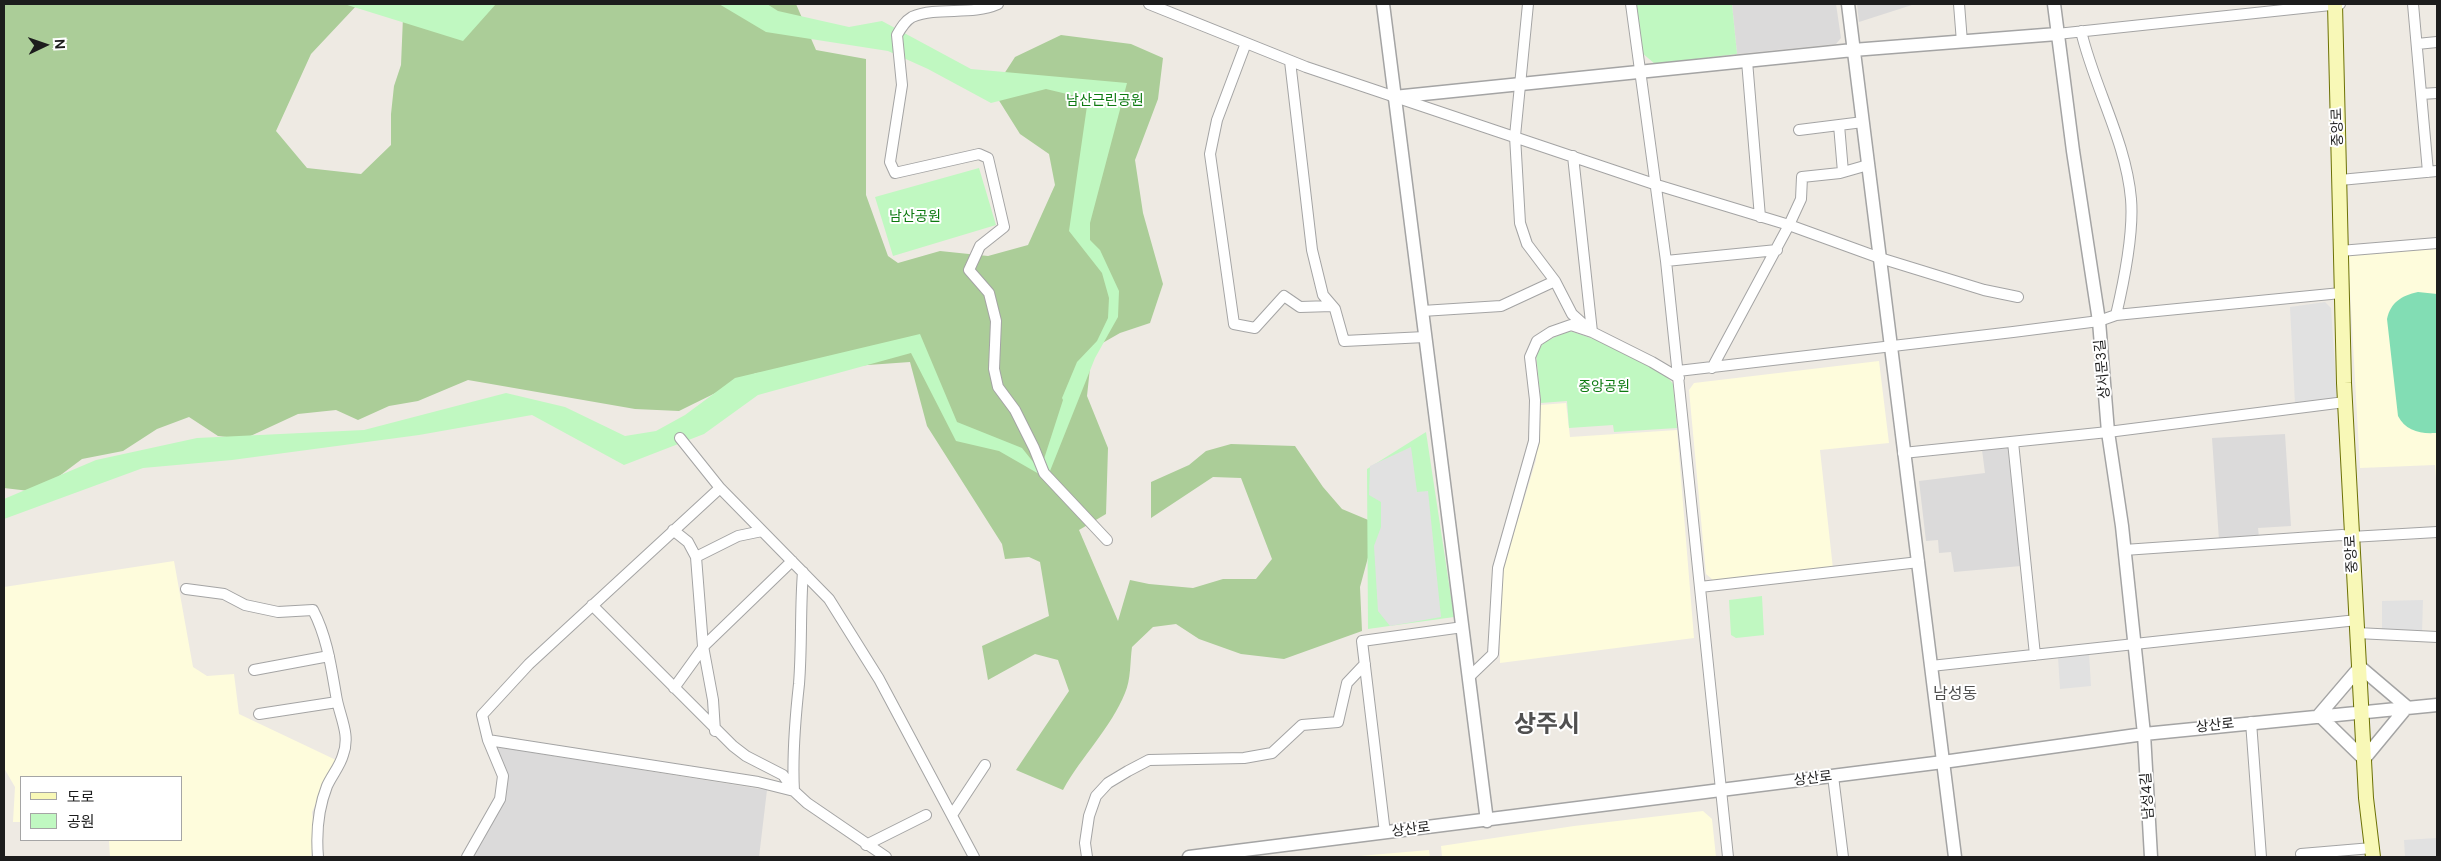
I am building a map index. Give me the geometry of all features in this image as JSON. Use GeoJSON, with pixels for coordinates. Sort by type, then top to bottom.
{"type":"FeatureCollection","features":[{"type":"Feature","properties":{"kind":"main road","name":"중앙로"},"geometry":{"type":"LineString","coordinates":[[2337,4],[2340,251],[2345,402],[2364,759],[2373,852]]}},
{"type":"Feature","properties":{"kind":"street"},"geometry":{"type":"LineString","coordinates":[[998,4],[971,11],[913,17],[905,22],[896,35],[902,85],[890,162],[895,173],[979,154],[988,158],[1004,227],[980,246],[969,270],[980,280],[989,293],[996,321],[994,369],[998,387],[1015,410],[1044,473],[1107,540]]}},
{"type":"Feature","properties":{"kind":"street"},"geometry":{"type":"LineString","coordinates":[[1149,4],[1290,61],[1394,97],[1657,185],[1789,225],[1880,258],[1984,290],[2018,298]]}},
{"type":"Feature","properties":{"kind":"street"},"geometry":{"type":"LineString","coordinates":[[1383,4],[1487,820]]}},
{"type":"Feature","properties":{"kind":"street"},"geometry":{"type":"LineString","coordinates":[[1528,4],[1518,85],[1515,136],[1520,223],[1527,244],[1555,281],[1572,314],[1592,332]]}},
{"type":"Feature","properties":{"kind":"street"},"geometry":{"type":"LineString","coordinates":[[1632,4],[1666,261],[1728,857]]}},
{"type":"Feature","properties":{"kind":"street"},"geometry":{"type":"LineString","coordinates":[[1848,4],[1955,857]]}},
{"type":"Feature","properties":{"kind":"street"},"geometry":{"type":"LineString","coordinates":[[1959,4],[1962,42]]}},
{"type":"Feature","properties":{"kind":"street","name":"상서문3길"},"geometry":{"type":"LineString","coordinates":[[2054,4],[2099,321],[2108,432],[2124,550],[2144,734]]}},
{"type":"Feature","properties":{"kind":"street"},"geometry":{"type":"LineString","coordinates":[[1394,97],[1854,50],[2081,32],[2264,8],[2337,4]]}},
{"type":"Feature","properties":{"kind":"street"},"geometry":{"type":"LineString","coordinates":[[2340,180],[2432,172],[2421,94],[2413,4]]}},
{"type":"Feature","properties":{"kind":"street"},"geometry":{"type":"LineString","coordinates":[[2081,32],[2088,60],[2114,131],[2131,200],[2126,254],[2116,315]]}},
{"type":"Feature","properties":{"kind":"street"},"geometry":{"type":"LineString","coordinates":[[2417,44],[2437,42]]}},
{"type":"Feature","properties":{"kind":"street"},"geometry":{"type":"LineString","coordinates":[[1246,43],[1217,120],[1210,154],[1234,324],[1255,328],[1284,296],[1300,307],[1332,306]]}},
{"type":"Feature","properties":{"kind":"street"},"geometry":{"type":"LineString","coordinates":[[1290,61],[1312,250],[1323,295],[1335,309],[1344,341],[1425,337]]}},
{"type":"Feature","properties":{"kind":"street"},"geometry":{"type":"LineString","coordinates":[[1747,61],[1760,217]]}},
{"type":"Feature","properties":{"kind":"street"},"geometry":{"type":"LineString","coordinates":[[2421,94],[2437,93]]}},
{"type":"Feature","properties":{"kind":"street"},"geometry":{"type":"LineString","coordinates":[[1799,130],[1863,122]]}},
{"type":"Feature","properties":{"kind":"street"},"geometry":{"type":"LineString","coordinates":[[1839,125],[1843,172]]}},
{"type":"Feature","properties":{"kind":"street"},"geometry":{"type":"LineString","coordinates":[[1573,156],[1592,332]]}},
{"type":"Feature","properties":{"kind":"street"},"geometry":{"type":"LineString","coordinates":[[1712,368],[1789,225],[1801,198],[1802,177],[1843,172],[1868,165]]}},
{"type":"Feature","properties":{"kind":"street"},"geometry":{"type":"LineString","coordinates":[[2340,251],[2437,243]]}},
{"type":"Feature","properties":{"kind":"street"},"geometry":{"type":"LineString","coordinates":[[1666,261],[1777,250]]}},
{"type":"Feature","properties":{"kind":"street"},"geometry":{"type":"LineString","coordinates":[[1422,311],[1501,306],[1555,281]]}},
{"type":"Feature","properties":{"kind":"street"},"geometry":{"type":"LineString","coordinates":[[1468,678],[1493,654],[1498,568],[1534,441],[1535,400],[1530,357],[1537,341],[1551,332],[1571,325],[1592,332],[1678,374],[1712,368],[1890,348],[2099,321],[2116,315],[2341,293]]}},
{"type":"Feature","properties":{"kind":"street"},"geometry":{"type":"LineString","coordinates":[[1903,453],[2108,432],[2345,402]]}},
{"type":"Feature","properties":{"kind":"street"},"geometry":{"type":"LineString","coordinates":[[680,438],[720,488],[829,599],[879,679],[974,857]]}},
{"type":"Feature","properties":{"kind":"street"},"geometry":{"type":"LineString","coordinates":[[2013,442],[2035,655]]}},
{"type":"Feature","properties":{"kind":"street"},"geometry":{"type":"LineString","coordinates":[[467,857],[500,799],[502,776],[488,740],[482,714],[529,664],[720,488]]}},
{"type":"Feature","properties":{"kind":"street"},"geometry":{"type":"LineString","coordinates":[[674,530],[688,542],[696,557],[703,646],[713,700],[715,731]]}},
{"type":"Feature","properties":{"kind":"street"},"geometry":{"type":"LineString","coordinates":[[696,557],[738,536],[762,531]]}},
{"type":"Feature","properties":{"kind":"street"},"geometry":{"type":"LineString","coordinates":[[2124,550],[2342,535],[2351,537],[2437,532]]}},
{"type":"Feature","properties":{"kind":"street"},"geometry":{"type":"LineString","coordinates":[[674,688],[703,646],[792,560]]}},
{"type":"Feature","properties":{"kind":"street"},"geometry":{"type":"LineString","coordinates":[[1700,587],[1919,562]]}},
{"type":"Feature","properties":{"kind":"street"},"geometry":{"type":"LineString","coordinates":[[794,791],[792,756],[799,683],[800,605],[803,572]]}},
{"type":"Feature","properties":{"kind":"street"},"geometry":{"type":"LineString","coordinates":[[186,589],[224,594],[244,605],[278,612],[313,610],[329,656],[337,702],[346,732],[344,754],[327,786],[319,811],[318,857]]}},
{"type":"Feature","properties":{"kind":"street"},"geometry":{"type":"LineString","coordinates":[[592,605],[715,731],[746,756],[783,775],[794,791],[807,803],[886,857]]}},
{"type":"Feature","properties":{"kind":"street"},"geometry":{"type":"LineString","coordinates":[[1931,666],[2134,644],[2357,626],[2437,636]]}},
{"type":"Feature","properties":{"kind":"street"},"geometry":{"type":"LineString","coordinates":[[1385,833],[1362,641],[1463,627]]}},
{"type":"Feature","properties":{"kind":"street"},"geometry":{"type":"LineString","coordinates":[[254,670],[329,656]]}},
{"type":"Feature","properties":{"kind":"street"},"geometry":{"type":"LineString","coordinates":[[1087,857],[1085,843],[1089,816],[1096,796],[1108,783],[1148,760],[1244,758],[1272,753],[1302,726],[1338,722],[1347,683],[1365,664]]}},
{"type":"Feature","properties":{"kind":"street"},"geometry":{"type":"LineString","coordinates":[[2360,667],[2407,707],[2364,759],[2319,715],[2360,667]]}},
{"type":"Feature","properties":{"kind":"street"},"geometry":{"type":"LineString","coordinates":[[258,714],[337,702]]}},
{"type":"Feature","properties":{"kind":"street","name":"상산로"},"geometry":{"type":"LineString","coordinates":[[1189,857],[1943,762],[2144,734],[2437,704]]}},
{"type":"Feature","properties":{"kind":"street"},"geometry":{"type":"LineString","coordinates":[[2252,722],[2261,857]]}},
{"type":"Feature","properties":{"kind":"street","name":"남성4길"},"geometry":{"type":"LineString","coordinates":[[2144,734],[2151,857]]}},
{"type":"Feature","properties":{"kind":"street"},"geometry":{"type":"LineString","coordinates":[[488,740],[758,782],[794,791]]}},
{"type":"Feature","properties":{"kind":"street"},"geometry":{"type":"LineString","coordinates":[[952,815],[985,765]]}},
{"type":"Feature","properties":{"kind":"street"},"geometry":{"type":"LineString","coordinates":[[1833,776],[1843,857]]}},
{"type":"Feature","properties":{"kind":"street"},"geometry":{"type":"LineString","coordinates":[[866,845],[926,815]]}},
{"type":"Feature","properties":{"kind":"street"},"geometry":{"type":"LineString","coordinates":[[2302,857],[2301,854],[2373,852]]}},
{"type":"Feature","properties":{"kind":"shaded area"},"geometry":{"type":"Polygon","coordinates":[[[1732,4],[1836,4],[1841,38],[1836,44],[1737,54],[1732,4]]]}},
{"type":"Feature","properties":{"kind":"shaded area"},"geometry":{"type":"Polygon","coordinates":[[[1857,4],[1915,4],[1859,22],[1857,4]]]}},
{"type":"Feature","properties":{"kind":"shaded area"},"geometry":{"type":"Polygon","coordinates":[[[2437,249],[2437,492],[2435,465],[2360,468],[2348,255],[2437,249]]]}},
{"type":"Feature","properties":{"kind":"shaded area"},"geometry":{"type":"Polygon","coordinates":[[[2325,302],[2331,308],[2337,400],[2295,404],[2290,307],[2325,302]]]}},
{"type":"Feature","properties":{"kind":"shaded area"},"geometry":{"type":"Polygon","coordinates":[[[1879,361],[1889,443],[1820,450],[1833,569],[1713,580],[1706,574],[1689,390],[1694,383],[1879,361]]]}},
{"type":"Feature","properties":{"kind":"shaded area"},"geometry":{"type":"Polygon","coordinates":[[[1566,403],[1570,437],[1677,430],[1694,638],[1500,663],[1500,579],[1536,460],[1540,405],[1566,403]]]}},
{"type":"Feature","properties":{"kind":"shaded area"},"geometry":{"type":"Polygon","coordinates":[[[2285,434],[2291,526],[2258,528],[2259,537],[2219,540],[2212,438],[2285,434]]]}},
{"type":"Feature","properties":{"kind":"shaded area"},"geometry":{"type":"Polygon","coordinates":[[[1411,447],[1417,492],[1428,491],[1441,617],[1390,626],[1378,611],[1374,546],[1381,527],[1381,502],[1369,495],[1370,466],[1411,447]]]}},
{"type":"Feature","properties":{"kind":"shaded area"},"geometry":{"type":"Polygon","coordinates":[[[2008,448],[2021,566],[1954,572],[1951,552],[1939,553],[1938,540],[1926,541],[1919,481],[1985,473],[1982,450],[2008,448]]]}},
{"type":"Feature","properties":{"kind":"shaded area"},"geometry":{"type":"Polygon","coordinates":[[[174,561],[193,667],[207,676],[234,674],[239,714],[336,760],[312,812],[314,835],[311,857],[110,857],[109,841],[182,841],[182,776],[20,776],[20,822],[13,822],[15,787],[4,768],[4,587],[174,561]]]}},
{"type":"Feature","properties":{"kind":"shaded area"},"geometry":{"type":"Polygon","coordinates":[[[2423,600],[2422,632],[2382,630],[2382,601],[2423,600]]]}},
{"type":"Feature","properties":{"kind":"shaded area"},"geometry":{"type":"Polygon","coordinates":[[[2089,653],[2091,686],[2060,689],[2058,657],[2089,653]]]}},
{"type":"Feature","properties":{"kind":"shaded area"},"geometry":{"type":"Polygon","coordinates":[[[497,747],[767,790],[759,857],[471,857],[505,798],[507,771],[498,756],[497,747]]]}},
{"type":"Feature","properties":{"kind":"shaded area"},"geometry":{"type":"Polygon","coordinates":[[[1703,811],[1712,819],[1716,857],[1442,857],[1441,846],[1574,826],[1703,811]]]}},
{"type":"Feature","properties":{"kind":"shaded area"},"geometry":{"type":"Polygon","coordinates":[[[2437,838],[2437,857],[2405,857],[2404,840],[2437,838]]]}},
{"type":"Feature","properties":{"kind":"shaded area"},"geometry":{"type":"Polygon","coordinates":[[[1429,850],[1430,857],[1348,857],[1429,850]]]}},
{"type":"Feature","properties":{"kind":"green space"},"geometry":{"type":"Polygon","coordinates":[[[4,4],[358,4],[311,54],[276,131],[307,168],[361,174],[391,145],[391,114],[394,86],[401,65],[403,17],[373,4],[796,4],[816,50],[866,59],[866,195],[888,256],[898,263],[940,251],[988,256],[1028,245],[1055,185],[1049,154],[1020,134],[993,91],[1015,57],[1061,35],[1131,44],[1163,58],[1158,99],[1135,160],[1143,213],[1163,284],[1150,323],[1120,333],[1092,349],[1087,396],[1108,448],[1106,514],[1079,530],[1118,621],[1130,580],[1149,584],[1193,588],[1223,579],[1256,579],[1272,559],[1241,478],[1213,477],[1151,518],[1151,482],[1189,465],[1206,451],[1231,444],[1295,446],[1323,487],[1342,509],[1373,522],[1373,539],[1360,587],[1362,631],[1284,659],[1241,654],[1199,639],[1176,624],[1153,627],[1132,647],[1128,682],[1119,706],[1063,790],[1016,770],[1069,691],[1058,660],[1035,654],[988,680],[982,646],[1049,616],[1040,562],[1029,557],[1005,559],[1002,544],[927,426],[910,362],[756,373],[679,411],[635,409],[468,380],[418,401],[389,406],[358,420],[336,410],[298,414],[244,439],[218,436],[189,417],[157,429],[123,451],[82,459],[38,492],[4,488],[4,4]]]}},
{"type":"Feature","properties":{"kind":"green space"},"geometry":{"type":"Polygon","coordinates":[[[344,4],[496,4],[463,41],[344,4]]]}},
{"type":"Feature","properties":{"kind":"green space","name":"남산근린공원"},"geometry":{"type":"Polygon","coordinates":[[[719,4],[767,4],[778,11],[849,27],[882,21],[971,69],[1127,83],[1090,223],[1090,240],[1100,250],[1119,291],[1118,317],[1095,358],[1050,471],[1043,462],[1063,400],[1062,398],[1077,362],[1097,341],[1108,318],[1109,298],[1102,273],[1069,231],[1088,99],[1046,89],[991,103],[928,69],[888,51],[766,32],[719,4]]]}},
{"type":"Feature","properties":{"kind":"green space"},"geometry":{"type":"Polygon","coordinates":[[[1635,4],[1732,4],[1737,54],[1655,64],[1641,52],[1635,4]]]}},
{"type":"Feature","properties":{"kind":"green space","name":"남산공원"},"geometry":{"type":"Polygon","coordinates":[[[979,168],[996,225],[893,256],[875,197],[979,168]]]}},
{"type":"Feature","properties":{"kind":"green space"},"geometry":{"type":"Polygon","coordinates":[[[2418,292],[2437,294],[2437,433],[2423,433],[2413,430],[2404,425],[2398,416],[2387,319],[2394,304],[2418,292]]]}},
{"type":"Feature","properties":{"kind":"green space","name":"중앙공원"},"geometry":{"type":"Polygon","coordinates":[[[1569,331],[1625,353],[1667,377],[1673,384],[1677,428],[1614,432],[1613,425],[1569,428],[1567,401],[1541,403],[1536,354],[1544,342],[1569,331]]]}},
{"type":"Feature","properties":{"kind":"green space"},"geometry":{"type":"Polygon","coordinates":[[[920,334],[957,422],[1022,448],[1046,478],[999,451],[956,441],[911,353],[758,395],[704,434],[624,465],[532,415],[419,435],[232,460],[143,468],[4,519],[4,499],[96,460],[197,438],[364,430],[506,393],[565,407],[625,436],[656,431],[685,415],[735,378],[920,334]]]}},
{"type":"Feature","properties":{"kind":"green space"},"geometry":{"type":"Polygon","coordinates":[[[1426,432],[1454,617],[1368,629],[1367,469],[1426,432]]]}},
{"type":"Feature","properties":{"kind":"green space"},"geometry":{"type":"Polygon","coordinates":[[[1762,596],[1764,635],[1736,638],[1731,635],[1729,600],[1762,596]]]}},
{"type":"Feature","properties":{"kind":"district","name":"남성동"},"geometry":{"type":"Point","coordinates":[1955,695]}},
{"type":"Feature","properties":{"kind":"district","name":"상주시"},"geometry":{"type":"Point","coordinates":[1547,726]}}]}
